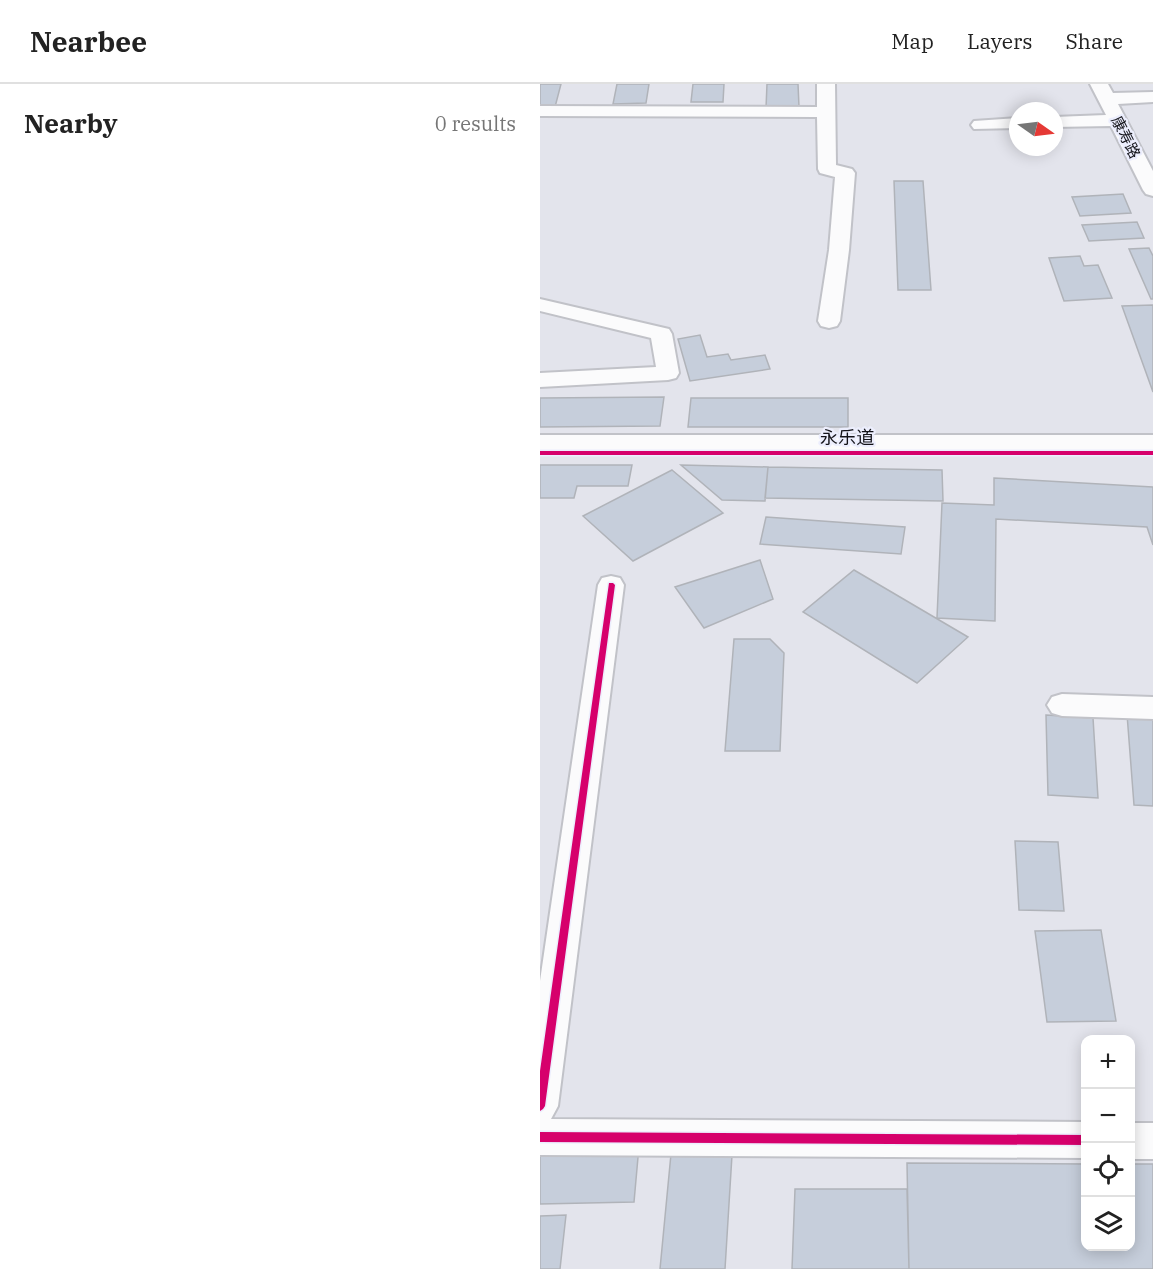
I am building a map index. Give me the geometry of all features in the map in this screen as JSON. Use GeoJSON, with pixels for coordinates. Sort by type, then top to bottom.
{"type":"FeatureCollection","features":[{"type":"Feature","properties":{"kind":"street"},"geometry":{"type":"LineString","coordinates":[[826,84],[827,169],[845,173],[839,250],[829,321]]}},
{"type":"Feature","properties":{"kind":"street"},"geometry":{"type":"LineString","coordinates":[[1108,91],[1153,97]]}},
{"type":"Feature","properties":{"kind":"street","name":"康寿路"},"geometry":{"type":"LineString","coordinates":[[1108,91],[1118,120],[1153,190]]}},
{"type":"Feature","properties":{"kind":"street","name":"康寿路"},"geometry":{"type":"LineString","coordinates":[[1108,91],[1153,169]]}},
{"type":"Feature","properties":{"kind":"street"},"geometry":{"type":"LineString","coordinates":[[540,111],[826,112]]}},
{"type":"Feature","properties":{"kind":"street"},"geometry":{"type":"LineString","coordinates":[[1063,122],[1118,120]]}},
{"type":"Feature","properties":{"kind":"street"},"geometry":{"type":"LineString","coordinates":[[980,125],[1009,123]]}},
{"type":"Feature","properties":{"kind":"street"},"geometry":{"type":"LineString","coordinates":[[540,305],[661,334],[668,373],[540,380]]}},
{"type":"Feature","properties":{"kind":"street","name":"永乐道"},"geometry":{"type":"LineString","coordinates":[[540,443],[1153,443]]}},
{"type":"Feature","properties":{"kind":"street","name":"永乐道"},"geometry":{"type":"LineString","coordinates":[[540,453],[1153,453]]}},
{"type":"Feature","properties":{"kind":"street"},"geometry":{"type":"LineString","coordinates":[[540,1106],[611,585]]}},
{"type":"Feature","properties":{"kind":"street"},"geometry":{"type":"LineString","coordinates":[[1062,705],[1153,708]]}},
{"type":"Feature","properties":{"kind":"street"},"geometry":{"type":"LineString","coordinates":[[540,1137],[1081,1140]]}},
{"type":"Feature","properties":{"kind":"street"},"geometry":{"type":"LineString","coordinates":[[1135,1141],[1153,1141]]}},
{"type":"Feature","properties":{"kind":"building"},"geometry":{"type":"Polygon","coordinates":[[[540,84],[561,84],[555,107],[540,107],[540,84]]]}},
{"type":"Feature","properties":{"kind":"building"},"geometry":{"type":"Polygon","coordinates":[[[617,84],[649,84],[646,103],[613,104],[617,84]]]}},
{"type":"Feature","properties":{"kind":"building"},"geometry":{"type":"Polygon","coordinates":[[[693,84],[724,84],[723,102],[691,102],[693,84]]]}},
{"type":"Feature","properties":{"kind":"building"},"geometry":{"type":"Polygon","coordinates":[[[767,84],[798,84],[799,107],[766,108],[767,84]]]}},
{"type":"Feature","properties":{"kind":"building"},"geometry":{"type":"Polygon","coordinates":[[[894,181],[923,181],[931,290],[898,290],[894,181]]]}},
{"type":"Feature","properties":{"kind":"building"},"geometry":{"type":"Polygon","coordinates":[[[1123,194],[1131,213],[1080,216],[1072,197],[1123,194]]]}},
{"type":"Feature","properties":{"kind":"building"},"geometry":{"type":"Polygon","coordinates":[[[1137,222],[1144,238],[1089,241],[1082,225],[1137,222]]]}},
{"type":"Feature","properties":{"kind":"building"},"geometry":{"type":"Polygon","coordinates":[[[1149,248],[1153,256],[1153,299],[1151,299],[1129,249],[1149,248]]]}},
{"type":"Feature","properties":{"kind":"building"},"geometry":{"type":"Polygon","coordinates":[[[1080,256],[1084,266],[1098,265],[1112,298],[1064,301],[1049,258],[1080,256]]]}},
{"type":"Feature","properties":{"kind":"building"},"geometry":{"type":"Polygon","coordinates":[[[1153,305],[1153,392],[1122,306],[1153,305]]]}},
{"type":"Feature","properties":{"kind":"building"},"geometry":{"type":"Polygon","coordinates":[[[700,335],[707,357],[728,354],[731,360],[765,355],[770,369],[690,381],[678,339],[700,335]]]}},
{"type":"Feature","properties":{"kind":"building"},"geometry":{"type":"Polygon","coordinates":[[[664,397],[660,426],[540,427],[540,398],[664,397]]]}},
{"type":"Feature","properties":{"kind":"building"},"geometry":{"type":"Polygon","coordinates":[[[691,398],[848,398],[848,427],[688,427],[691,398]]]}},
{"type":"Feature","properties":{"kind":"building"},"geometry":{"type":"Polygon","coordinates":[[[540,465],[632,465],[628,486],[577,486],[574,498],[540,498],[540,465]]]}},
{"type":"Feature","properties":{"kind":"building"},"geometry":{"type":"Polygon","coordinates":[[[681,465],[768,467],[765,501],[722,500],[681,465]]]}},
{"type":"Feature","properties":{"kind":"building"},"geometry":{"type":"Polygon","coordinates":[[[768,467],[942,470],[943,501],[765,498],[768,467]]]}},
{"type":"Feature","properties":{"kind":"building"},"geometry":{"type":"Polygon","coordinates":[[[672,470],[723,513],[633,561],[583,516],[672,470]]]}},
{"type":"Feature","properties":{"kind":"building"},"geometry":{"type":"Polygon","coordinates":[[[994,478],[1153,487],[1153,545],[1147,527],[996,519],[995,621],[937,618],[942,503],[994,505],[994,478]]]}},
{"type":"Feature","properties":{"kind":"building"},"geometry":{"type":"Polygon","coordinates":[[[766,517],[905,527],[901,554],[760,544],[766,517]]]}},
{"type":"Feature","properties":{"kind":"building"},"geometry":{"type":"Polygon","coordinates":[[[760,560],[773,599],[704,628],[675,587],[760,560]]]}},
{"type":"Feature","properties":{"kind":"building"},"geometry":{"type":"Polygon","coordinates":[[[854,570],[968,637],[917,683],[803,612],[854,570]]]}},
{"type":"Feature","properties":{"kind":"building"},"geometry":{"type":"Polygon","coordinates":[[[734,639],[770,639],[784,653],[780,751],[725,751],[734,639]]]}},
{"type":"Feature","properties":{"kind":"building"},"geometry":{"type":"Polygon","coordinates":[[[1127,714],[1153,716],[1153,806],[1134,805],[1127,714]]]}},
{"type":"Feature","properties":{"kind":"building"},"geometry":{"type":"Polygon","coordinates":[[[1046,715],[1093,718],[1098,798],[1048,795],[1046,715]]]}},
{"type":"Feature","properties":{"kind":"building"},"geometry":{"type":"Polygon","coordinates":[[[1015,841],[1058,842],[1064,911],[1019,910],[1015,841]]]}},
{"type":"Feature","properties":{"kind":"building"},"geometry":{"type":"Polygon","coordinates":[[[1101,930],[1116,1021],[1047,1022],[1035,931],[1101,930]]]}},
{"type":"Feature","properties":{"kind":"building"},"geometry":{"type":"Polygon","coordinates":[[[639,1146],[634,1202],[540,1204],[540,1148],[639,1146]]]}},
{"type":"Feature","properties":{"kind":"building"},"geometry":{"type":"Polygon","coordinates":[[[671,1154],[732,1155],[725,1269],[660,1269],[671,1154]]]}},
{"type":"Feature","properties":{"kind":"building"},"geometry":{"type":"Polygon","coordinates":[[[907,1163],[1081,1164],[1081,1251],[1135,1251],[1135,1164],[1153,1164],[1153,1269],[909,1269],[907,1163]]]}},
{"type":"Feature","properties":{"kind":"building"},"geometry":{"type":"Polygon","coordinates":[[[795,1189],[907,1189],[909,1269],[792,1269],[795,1189]]]}},
{"type":"Feature","properties":{"kind":"building"},"geometry":{"type":"Polygon","coordinates":[[[566,1215],[560,1269],[540,1269],[540,1216],[566,1215]]]}},
{"type":"Feature","properties":{"kind":"cycle path"},"geometry":{"type":"LineString","coordinates":[[540,453],[1153,453]]}},
{"type":"Feature","properties":{"kind":"cycle path"},"geometry":{"type":"LineString","coordinates":[[540,1106],[611,585]]}},
{"type":"Feature","properties":{"kind":"cycle path"},"geometry":{"type":"LineString","coordinates":[[540,1137],[1081,1140]]}}]}
